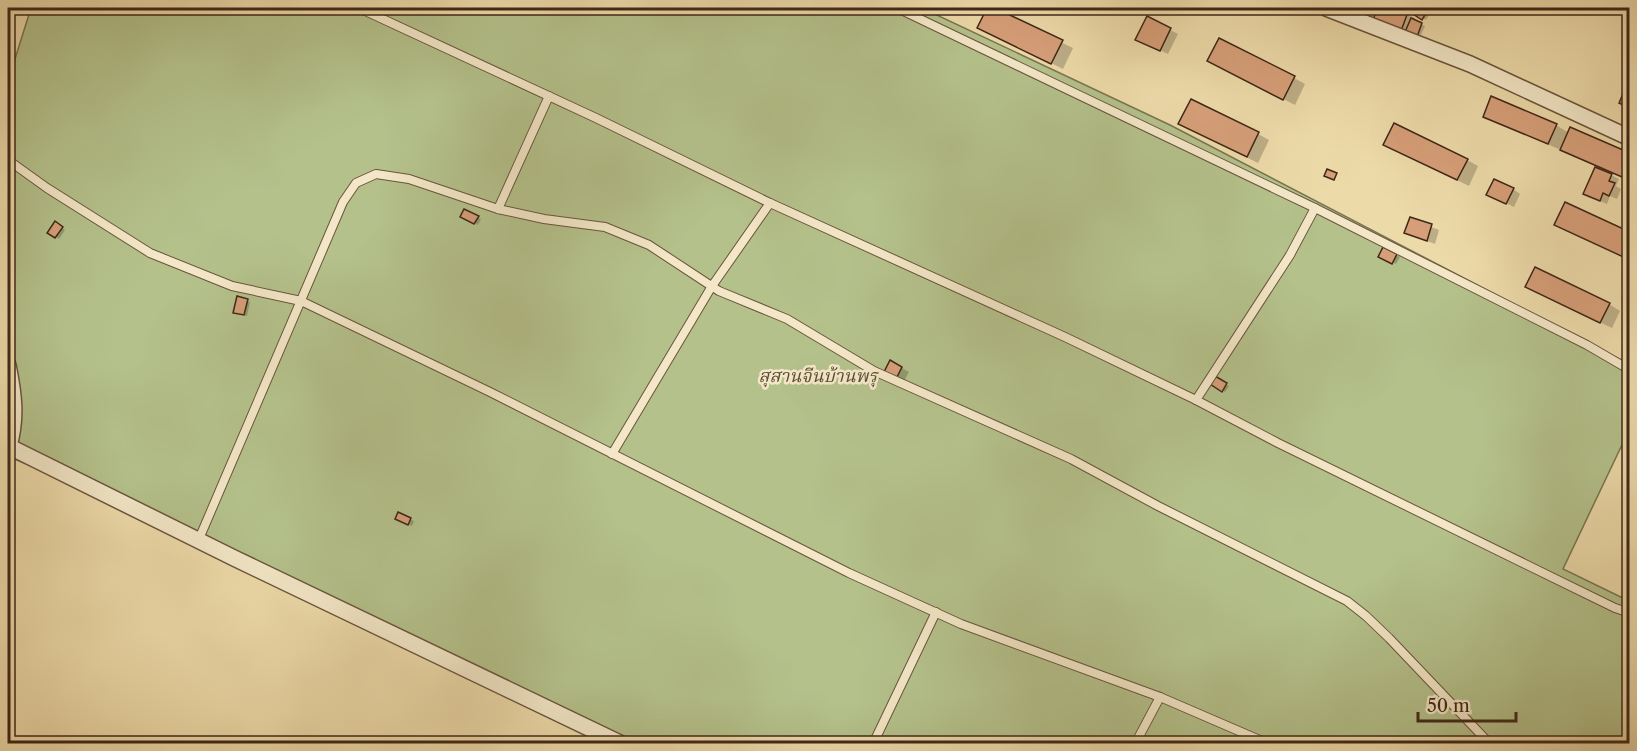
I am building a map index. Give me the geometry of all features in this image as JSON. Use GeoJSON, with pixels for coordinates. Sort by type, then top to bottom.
{"type":"FeatureCollection","features":[{"type":"Feature","properties":{"kind":"street"},"geometry":{"type":"LineString","coordinates":[[1326,8],[1470,64],[1629,138]]}},
{"type":"Feature","properties":{"kind":"street"},"geometry":{"type":"LineString","coordinates":[[8,365],[14,392],[14,428],[8,446],[247,564],[622,744]]}},
{"type":"Feature","properties":{"kind":"lane"},"geometry":{"type":"LineString","coordinates":[[359,8],[549,96],[770,203],[1196,399],[1278,443],[1488,547],[1629,613]]}},
{"type":"Feature","properties":{"kind":"lane"},"geometry":{"type":"LineString","coordinates":[[897,8],[1315,208],[1587,345],[1629,369]]}},
{"type":"Feature","properties":{"kind":"lane"},"geometry":{"type":"LineString","coordinates":[[498,209],[549,96]]}},
{"type":"Feature","properties":{"kind":"lane"},"geometry":{"type":"LineString","coordinates":[[8,160],[47,188],[150,253],[232,286],[301,301],[490,392],[849,573],[961,624],[1160,697],[1269,744]]}},
{"type":"Feature","properties":{"kind":"lane"},"geometry":{"type":"LineString","coordinates":[[200,539],[343,202],[356,183],[376,174],[409,179],[498,209],[544,219],[605,227],[649,245],[712,286],[787,318],[874,371],[1071,459],[1158,506],[1347,601],[1389,638],[1490,744]]}},
{"type":"Feature","properties":{"kind":"lane"},"geometry":{"type":"LineString","coordinates":[[612,454],[712,286],[770,203]]}},
{"type":"Feature","properties":{"kind":"lane"},"geometry":{"type":"LineString","coordinates":[[1196,399],[1290,255],[1315,208]]}},
{"type":"Feature","properties":{"kind":"lane"},"geometry":{"type":"LineString","coordinates":[[873,744],[936,612]]}},
{"type":"Feature","properties":{"kind":"lane"},"geometry":{"type":"LineString","coordinates":[[1135,744],[1160,697]]}},
{"type":"Feature","properties":{"kind":"green space","name":"สุสานจีนบ้านพรุ"},"geometry":{"type":"Polygon","coordinates":[[[31,8],[922,8],[1170,125],[1629,364],[1629,430],[1563,569],[1629,601],[1629,743],[636,743],[460,662],[219,545],[12,458],[8,404],[8,81],[31,8]]]}},
{"type":"Feature","properties":{"kind":"building"},"geometry":{"type":"Polygon","coordinates":[[[987,8],[995,8],[1063,40],[1051,64],[977,28],[987,8]]]}},
{"type":"Feature","properties":{"kind":"building"},"geometry":{"type":"Polygon","coordinates":[[[1377,8],[1396,8],[1408,12],[1401,31],[1373,20],[1377,8]]]}},
{"type":"Feature","properties":{"kind":"building"},"geometry":{"type":"Polygon","coordinates":[[[1417,8],[1429,8],[1422,20],[1413,14],[1417,8]]]}},
{"type":"Feature","properties":{"kind":"building"},"geometry":{"type":"Polygon","coordinates":[[[1147,16],[1171,28],[1160,51],[1135,40],[1147,16]]]}},
{"type":"Feature","properties":{"kind":"building"},"geometry":{"type":"Polygon","coordinates":[[[1411,18],[1422,23],[1417,37],[1405,32],[1411,18]]]}},
{"type":"Feature","properties":{"kind":"building"},"geometry":{"type":"Polygon","coordinates":[[[1219,38],[1295,76],[1283,100],[1207,61],[1219,38]]]}},
{"type":"Feature","properties":{"kind":"building"},"geometry":{"type":"Polygon","coordinates":[[[1625,89],[1630,91],[1630,108],[1619,103],[1625,89]]]}},
{"type":"Feature","properties":{"kind":"building"},"geometry":{"type":"Polygon","coordinates":[[[1491,96],[1557,124],[1548,144],[1483,117],[1491,96]]]}},
{"type":"Feature","properties":{"kind":"building"},"geometry":{"type":"Polygon","coordinates":[[[1191,99],[1259,132],[1247,157],[1178,124],[1191,99]]]}},
{"type":"Feature","properties":{"kind":"building"},"geometry":{"type":"Polygon","coordinates":[[[1394,123],[1468,159],[1457,180],[1383,145],[1394,123]]]}},
{"type":"Feature","properties":{"kind":"building"},"geometry":{"type":"Polygon","coordinates":[[[1570,127],[1630,153],[1630,160],[1622,177],[1560,150],[1570,127]]]}},
{"type":"Feature","properties":{"kind":"building"},"geometry":{"type":"Polygon","coordinates":[[[1595,167],[1612,174],[1609,181],[1615,183],[1609,196],[1603,193],[1600,201],[1583,194],[1595,167]]]}},
{"type":"Feature","properties":{"kind":"building"},"geometry":{"type":"Polygon","coordinates":[[[1327,169],[1337,173],[1334,180],[1324,176],[1327,169]]]}},
{"type":"Feature","properties":{"kind":"building"},"geometry":{"type":"Polygon","coordinates":[[[1494,179],[1514,188],[1506,204],[1486,195],[1494,179]]]}},
{"type":"Feature","properties":{"kind":"building"},"geometry":{"type":"Polygon","coordinates":[[[1565,202],[1630,232],[1630,260],[1554,225],[1565,202]]]}},
{"type":"Feature","properties":{"kind":"building"},"geometry":{"type":"Polygon","coordinates":[[[464,209],[479,216],[474,224],[460,217],[464,209]]]}},
{"type":"Feature","properties":{"kind":"building"},"geometry":{"type":"Polygon","coordinates":[[[1410,217],[1432,224],[1427,241],[1404,233],[1410,217]]]}},
{"type":"Feature","properties":{"kind":"building"},"geometry":{"type":"Polygon","coordinates":[[[55,221],[63,227],[55,238],[47,233],[55,221]]]}},
{"type":"Feature","properties":{"kind":"building"},"geometry":{"type":"Polygon","coordinates":[[[1383,247],[1397,254],[1392,264],[1378,257],[1383,247]]]}},
{"type":"Feature","properties":{"kind":"building"},"geometry":{"type":"Polygon","coordinates":[[[1535,267],[1610,303],[1600,323],[1525,287],[1535,267]]]}},
{"type":"Feature","properties":{"kind":"building"},"geometry":{"type":"Polygon","coordinates":[[[237,296],[248,299],[244,315],[233,313],[237,296]]]}},
{"type":"Feature","properties":{"kind":"building"},"geometry":{"type":"Polygon","coordinates":[[[890,360],[902,367],[896,379],[884,372],[890,360]]]}},
{"type":"Feature","properties":{"kind":"building"},"geometry":{"type":"Polygon","coordinates":[[[1215,376],[1227,383],[1222,392],[1210,384],[1215,376]]]}},
{"type":"Feature","properties":{"kind":"building"},"geometry":{"type":"Polygon","coordinates":[[[398,512],[411,518],[408,525],[395,519],[398,512]]]}}]}
